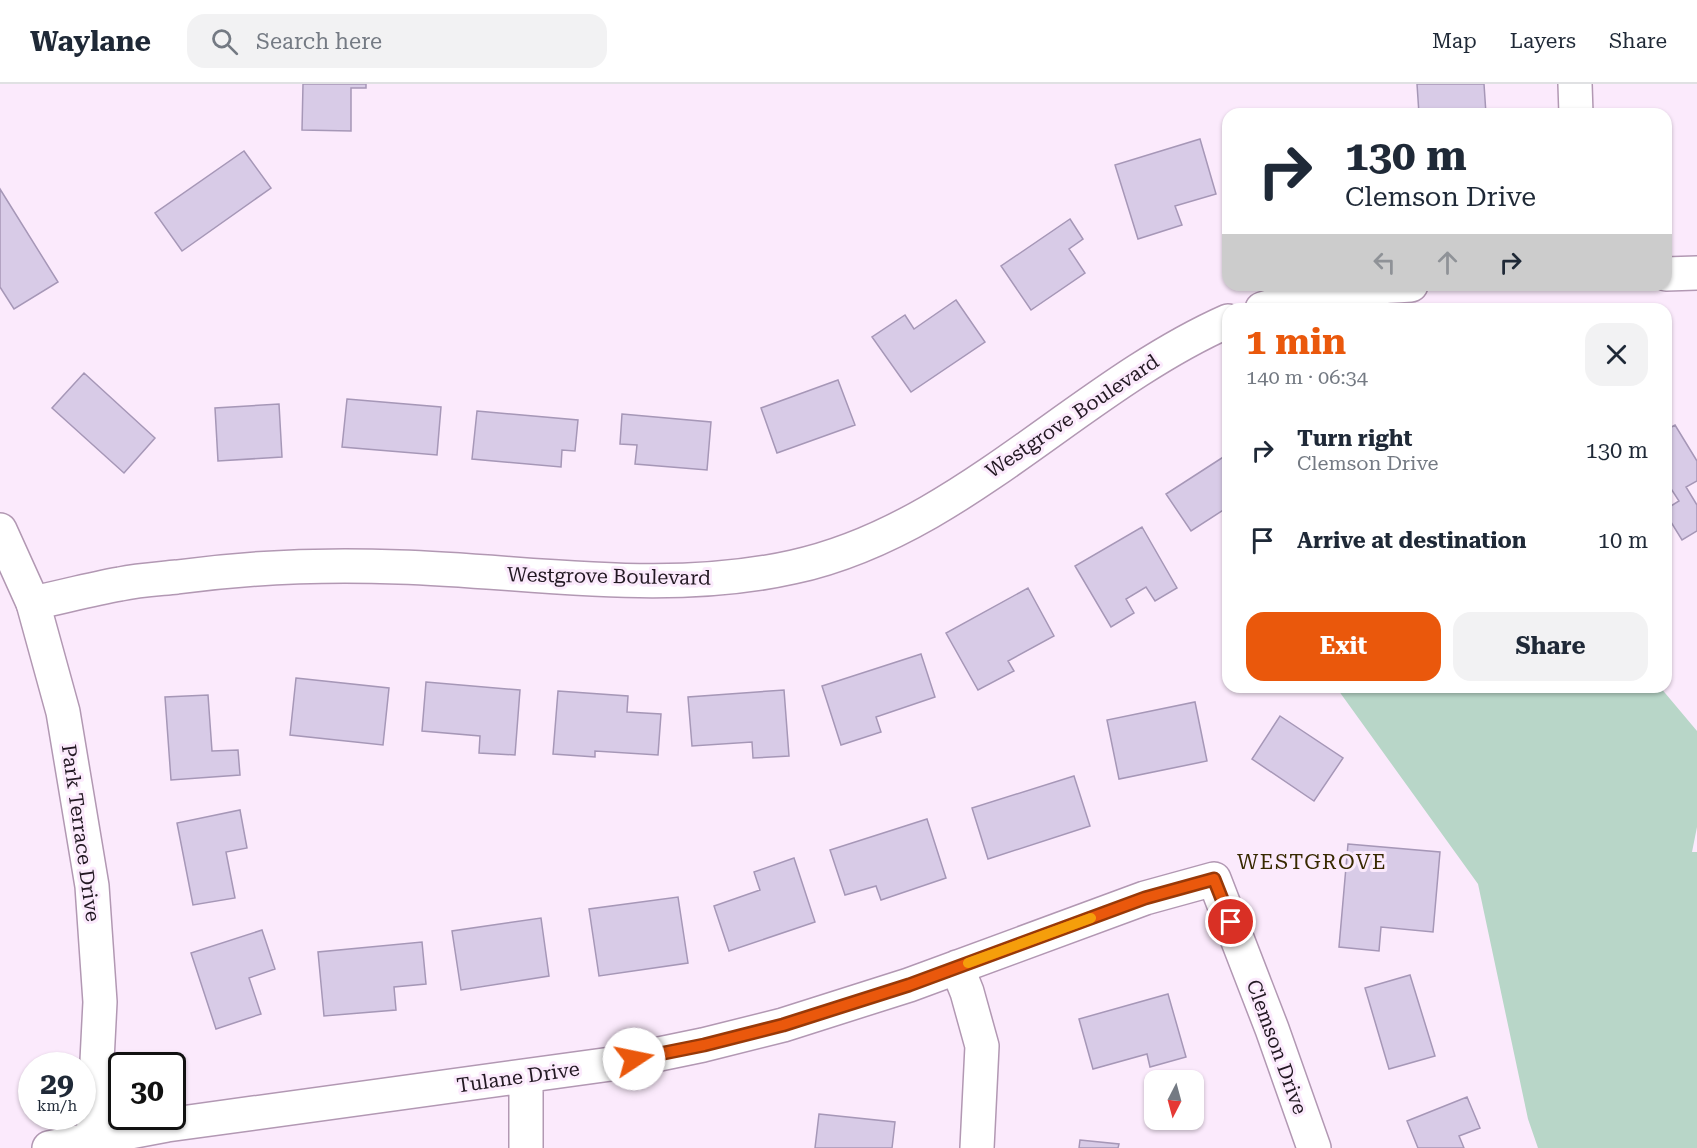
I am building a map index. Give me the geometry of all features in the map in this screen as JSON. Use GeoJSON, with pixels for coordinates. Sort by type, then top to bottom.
{"type":"FeatureCollection","features":[{"type":"Feature","properties":{"kind":"street"},"geometry":{"type":"LineString","coordinates":[[1575,84],[1576,108]]}},
{"type":"Feature","properties":{"kind":"street"},"geometry":{"type":"LineString","coordinates":[[1672,274],[1697,273]]}},
{"type":"Feature","properties":{"kind":"street"},"geometry":{"type":"LineString","coordinates":[[1281,303],[1334,291]]}},
{"type":"Feature","properties":{"kind":"street","name":"Westgrove Boulevard"},"geometry":{"type":"LineString","coordinates":[[33,603],[122,583],[229,570],[306,565],[401,567],[678,581],[735,578],[795,567],[860,546],[921,517],[1155,359],[1222,324]]}},
{"type":"Feature","properties":{"kind":"street","name":"Park Terrace Drive"},"geometry":{"type":"LineString","coordinates":[[0,530],[33,603],[63,712],[92,886],[100,1002],[93,1143]]}},
{"type":"Feature","properties":{"kind":"street","name":"Tulane Drive"},"geometry":{"type":"LineString","coordinates":[[49,1148],[93,1143],[167,1125],[610,1064],[704,1045],[771,1028],[909,985],[1145,898],[1214,879]]}},
{"type":"Feature","properties":{"kind":"street","name":"Clemson Drive"},"geometry":{"type":"LineString","coordinates":[[1214,879],[1272,1029],[1314,1148]]}},
{"type":"Feature","properties":{"kind":"street"},"geometry":{"type":"LineString","coordinates":[[957,967],[982,1046],[977,1148]]}},
{"type":"Feature","properties":{"kind":"street"},"geometry":{"type":"LineString","coordinates":[[526,1076],[526,1148]]}},
{"type":"Feature","properties":{"kind":"green space"},"geometry":{"type":"Polygon","coordinates":[[[1340,693],[1665,693],[1697,731],[1697,827],[1692,852],[1697,852],[1697,1148],[1538,1148],[1528,1119],[1478,884],[1340,693]]]}},
{"type":"Feature","properties":{"kind":"building"},"geometry":{"type":"Polygon","coordinates":[[[303,84],[366,84],[366,88],[351,88],[351,131],[302,130],[303,84]]]}},
{"type":"Feature","properties":{"kind":"building"},"geometry":{"type":"Polygon","coordinates":[[[1417,84],[1484,84],[1486,108],[1419,108],[1417,84]]]}},
{"type":"Feature","properties":{"kind":"building"},"geometry":{"type":"Polygon","coordinates":[[[1200,139],[1216,194],[1175,206],[1182,225],[1138,239],[1115,165],[1200,139]]]}},
{"type":"Feature","properties":{"kind":"building"},"geometry":{"type":"Polygon","coordinates":[[[244,151],[271,188],[182,251],[155,213],[244,151]]]}},
{"type":"Feature","properties":{"kind":"building"},"geometry":{"type":"Polygon","coordinates":[[[0,189],[58,282],[14,309],[0,287],[0,189]]]}},
{"type":"Feature","properties":{"kind":"building"},"geometry":{"type":"Polygon","coordinates":[[[1070,219],[1083,239],[1069,249],[1085,273],[1031,310],[1001,266],[1070,219]]]}},
{"type":"Feature","properties":{"kind":"building"},"geometry":{"type":"Polygon","coordinates":[[[956,300],[985,342],[911,392],[872,337],[905,315],[914,329],[956,300]]]}},
{"type":"Feature","properties":{"kind":"building"},"geometry":{"type":"Polygon","coordinates":[[[84,373],[155,438],[124,473],[52,408],[84,373]]]}},
{"type":"Feature","properties":{"kind":"building"},"geometry":{"type":"Polygon","coordinates":[[[838,380],[855,425],[777,453],[761,408],[838,380]]]}},
{"type":"Feature","properties":{"kind":"building"},"geometry":{"type":"Polygon","coordinates":[[[347,399],[441,407],[437,455],[342,447],[347,399]]]}},
{"type":"Feature","properties":{"kind":"building"},"geometry":{"type":"Polygon","coordinates":[[[279,404],[282,457],[218,461],[215,408],[279,404]]]}},
{"type":"Feature","properties":{"kind":"building"},"geometry":{"type":"Polygon","coordinates":[[[477,411],[578,420],[575,451],[562,450],[561,467],[472,459],[477,411]]]}},
{"type":"Feature","properties":{"kind":"building"},"geometry":{"type":"Polygon","coordinates":[[[622,414],[711,422],[707,470],[635,464],[637,445],[620,444],[622,414]]]}},
{"type":"Feature","properties":{"kind":"building"},"geometry":{"type":"Polygon","coordinates":[[[1675,425],[1697,461],[1697,481],[1686,487],[1697,505],[1697,531],[1682,540],[1672,524],[1672,505],[1679,501],[1672,490],[1672,427],[1675,425]]]}},
{"type":"Feature","properties":{"kind":"building"},"geometry":{"type":"Polygon","coordinates":[[[1222,458],[1222,511],[1191,531],[1166,494],[1222,458]]]}},
{"type":"Feature","properties":{"kind":"building"},"geometry":{"type":"Polygon","coordinates":[[[1142,527],[1177,588],[1155,601],[1146,587],[1126,599],[1134,613],[1111,627],[1075,566],[1142,527]]]}},
{"type":"Feature","properties":{"kind":"building"},"geometry":{"type":"Polygon","coordinates":[[[1028,588],[1054,636],[1008,661],[1014,671],[978,690],[946,633],[1028,588]]]}},
{"type":"Feature","properties":{"kind":"building"},"geometry":{"type":"Polygon","coordinates":[[[921,654],[935,697],[876,717],[881,732],[841,745],[822,686],[921,654]]]}},
{"type":"Feature","properties":{"kind":"building"},"geometry":{"type":"Polygon","coordinates":[[[296,678],[389,688],[383,745],[290,735],[296,678]]]}},
{"type":"Feature","properties":{"kind":"building"},"geometry":{"type":"Polygon","coordinates":[[[426,682],[520,690],[515,755],[479,753],[480,736],[422,731],[426,682]]]}},
{"type":"Feature","properties":{"kind":"building"},"geometry":{"type":"Polygon","coordinates":[[[784,690],[789,756],[753,758],[752,742],[692,746],[688,697],[784,690]]]}},
{"type":"Feature","properties":{"kind":"building"},"geometry":{"type":"Polygon","coordinates":[[[558,691],[628,696],[627,712],[661,714],[658,755],[595,751],[595,757],[553,754],[558,691]]]}},
{"type":"Feature","properties":{"kind":"building"},"geometry":{"type":"Polygon","coordinates":[[[208,695],[212,751],[238,750],[240,775],[171,780],[165,697],[208,695]]]}},
{"type":"Feature","properties":{"kind":"building"},"geometry":{"type":"Polygon","coordinates":[[[1195,702],[1207,761],[1119,779],[1107,720],[1195,702]]]}},
{"type":"Feature","properties":{"kind":"building"},"geometry":{"type":"Polygon","coordinates":[[[1280,716],[1343,758],[1314,801],[1252,759],[1280,716]]]}},
{"type":"Feature","properties":{"kind":"building"},"geometry":{"type":"Polygon","coordinates":[[[1074,776],[1090,826],[988,859],[972,808],[1074,776]]]}},
{"type":"Feature","properties":{"kind":"building"},"geometry":{"type":"Polygon","coordinates":[[[240,810],[247,848],[226,852],[235,898],[193,905],[177,823],[240,810]]]}},
{"type":"Feature","properties":{"kind":"building"},"geometry":{"type":"Polygon","coordinates":[[[927,819],[946,878],[881,900],[876,886],[845,895],[830,850],[927,819]]]}},
{"type":"Feature","properties":{"kind":"building"},"geometry":{"type":"Polygon","coordinates":[[[1348,844],[1440,852],[1433,932],[1381,927],[1379,951],[1339,947],[1348,844]]]}},
{"type":"Feature","properties":{"kind":"building"},"geometry":{"type":"Polygon","coordinates":[[[794,858],[815,922],[729,951],[714,906],[760,890],[754,872],[794,858]]]}},
{"type":"Feature","properties":{"kind":"building"},"geometry":{"type":"Polygon","coordinates":[[[678,897],[688,963],[599,976],[589,909],[678,897]]]}},
{"type":"Feature","properties":{"kind":"building"},"geometry":{"type":"Polygon","coordinates":[[[541,918],[549,976],[461,990],[452,931],[541,918]]]}},
{"type":"Feature","properties":{"kind":"building"},"geometry":{"type":"Polygon","coordinates":[[[262,930],[275,969],[249,978],[261,1014],[216,1029],[191,953],[262,930]]]}},
{"type":"Feature","properties":{"kind":"building"},"geometry":{"type":"Polygon","coordinates":[[[422,942],[426,984],[394,987],[396,1010],[324,1016],[318,952],[422,942]]]}},
{"type":"Feature","properties":{"kind":"building"},"geometry":{"type":"Polygon","coordinates":[[[1410,975],[1435,1056],[1389,1069],[1365,988],[1410,975]]]}},
{"type":"Feature","properties":{"kind":"building"},"geometry":{"type":"Polygon","coordinates":[[[1168,994],[1186,1057],[1150,1067],[1147,1054],[1093,1069],[1079,1019],[1168,994]]]}},
{"type":"Feature","properties":{"kind":"building"},"geometry":{"type":"Polygon","coordinates":[[[1467,1097],[1480,1128],[1459,1136],[1464,1148],[1418,1148],[1407,1121],[1467,1097]]]}},
{"type":"Feature","properties":{"kind":"building"},"geometry":{"type":"Polygon","coordinates":[[[819,1114],[895,1122],[892,1148],[815,1148],[819,1114]]]}},
{"type":"Feature","properties":{"kind":"building"},"geometry":{"type":"Polygon","coordinates":[[[1080,1140],[1119,1144],[1118,1148],[1079,1148],[1080,1140]]]}},
{"type":"Feature","properties":{"kind":"slow traffic"},"geometry":{"type":"LineString","coordinates":[[968,963],[1091,918]]}},
{"type":"Feature","properties":{"kind":"district","name":"WESTGROVE"},"geometry":{"type":"Point","coordinates":[1312,862]}},
{"type":"Feature","properties":{"kind":"route"},"geometry":{"type":"LineString","coordinates":[[634,1059],[704,1045],[783,1025],[909,985],[1145,898],[1214,879],[1231,922]]}}]}
